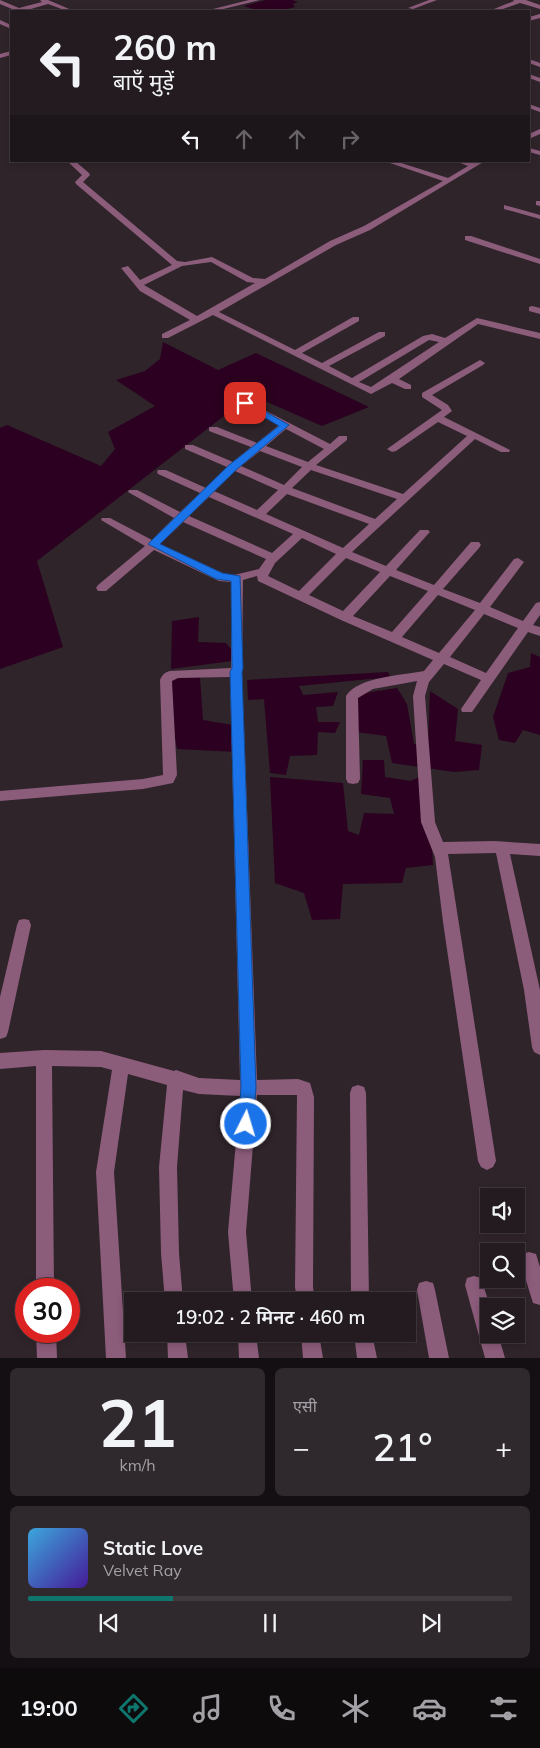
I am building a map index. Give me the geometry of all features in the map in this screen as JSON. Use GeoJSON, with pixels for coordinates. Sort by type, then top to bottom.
{"type":"FeatureCollection","features":[{"type":"Feature","properties":{"kind":"street"},"geometry":{"type":"LineString","coordinates":[[212,10],[256,0]]}},
{"type":"Feature","properties":{"kind":"street"},"geometry":{"type":"LineString","coordinates":[[411,8],[434,0]]}},
{"type":"Feature","properties":{"kind":"street"},"geometry":{"type":"LineString","coordinates":[[494,10],[519,0],[540,7]]}},
{"type":"Feature","properties":{"kind":"street"},"geometry":{"type":"LineString","coordinates":[[20,10],[45,1],[68,10]]}},
{"type":"Feature","properties":{"kind":"street"},"geometry":{"type":"LineString","coordinates":[[0,2],[11,10]]}},
{"type":"Feature","properties":{"kind":"street"},"geometry":{"type":"LineString","coordinates":[[71,162],[86,175],[79,182],[175,263],[180,264]]}},
{"type":"Feature","properties":{"kind":"street"},"geometry":{"type":"LineString","coordinates":[[390,162],[448,180]]}},
{"type":"Feature","properties":{"kind":"street"},"geometry":{"type":"LineString","coordinates":[[461,162],[474,166]]}},
{"type":"Feature","properties":{"kind":"street"},"geometry":{"type":"LineString","coordinates":[[165,336],[213,312],[333,243],[367,228],[480,162]]}},
{"type":"Feature","properties":{"kind":"street"},"geometry":{"type":"LineString","coordinates":[[507,207],[540,217]]}},
{"type":"Feature","properties":{"kind":"street"},"geometry":{"type":"LineString","coordinates":[[468,238],[540,262]]}},
{"type":"Feature","properties":{"kind":"street"},"geometry":{"type":"LineString","coordinates":[[139,284],[180,264],[212,259],[250,280],[263,282]]}},
{"type":"Feature","properties":{"kind":"street"},"geometry":{"type":"LineString","coordinates":[[125,268],[154,297],[197,320]]}},
{"type":"Feature","properties":{"kind":"street"},"geometry":{"type":"LineString","coordinates":[[213,312],[371,391],[392,379],[477,321],[540,336]]}},
{"type":"Feature","properties":{"kind":"street"},"geometry":{"type":"LineString","coordinates":[[296,353],[356,319]]}},
{"type":"Feature","properties":{"kind":"street"},"geometry":{"type":"LineString","coordinates":[[323,366],[382,334]]}},
{"type":"Feature","properties":{"kind":"street"},"geometry":{"type":"LineString","coordinates":[[352,382],[426,338],[432,337],[447,342]]}},
{"type":"Feature","properties":{"kind":"street"},"geometry":{"type":"LineString","coordinates":[[392,449],[446,412],[447,409],[425,395],[480,363]]}},
{"type":"Feature","properties":{"kind":"street"},"geometry":{"type":"LineString","coordinates":[[392,379],[408,387]]}},
{"type":"Feature","properties":{"kind":"street"},"geometry":{"type":"LineString","coordinates":[[245,403],[330,448]]}},
{"type":"Feature","properties":{"kind":"street"},"geometry":{"type":"LineString","coordinates":[[438,418],[504,450]]}},
{"type":"Feature","properties":{"kind":"street"},"geometry":{"type":"LineString","coordinates":[[102,588],[153,544],[232,468],[285,425]]}},
{"type":"Feature","properties":{"kind":"street"},"geometry":{"type":"LineString","coordinates":[[213,429],[309,466],[404,498]]}},
{"type":"Feature","properties":{"kind":"street"},"geometry":{"type":"LineString","coordinates":[[301,596],[344,553],[474,435]]}},
{"type":"Feature","properties":{"kind":"street"},"geometry":{"type":"LineString","coordinates":[[258,516],[309,466],[343,438]]}},
{"type":"Feature","properties":{"kind":"street"},"geometry":{"type":"LineString","coordinates":[[189,447],[232,468],[377,523]]}},
{"type":"Feature","properties":{"kind":"street"},"geometry":{"type":"LineString","coordinates":[[162,472],[344,553],[540,632]]}},
{"type":"Feature","properties":{"kind":"street"},"geometry":{"type":"LineString","coordinates":[[133,492],[180,517],[273,558]]}},
{"type":"Feature","properties":{"kind":"street"},"geometry":{"type":"LineString","coordinates":[[106,520],[220,576],[236,578],[263,572]]}},
{"type":"Feature","properties":{"kind":"street"},"geometry":{"type":"LineString","coordinates":[[345,617],[424,532]]}},
{"type":"Feature","properties":{"kind":"street"},"geometry":{"type":"LineString","coordinates":[[300,534],[273,558],[261,576],[345,617],[488,678]]}},
{"type":"Feature","properties":{"kind":"street"},"geometry":{"type":"LineString","coordinates":[[394,638],[475,545]]}},
{"type":"Feature","properties":{"kind":"street"},"geometry":{"type":"LineString","coordinates":[[487,1161],[450,922],[442,857],[428,822],[419,696],[420,688],[428,675],[443,659],[518,562]]}},
{"type":"Feature","properties":{"kind":"street"},"geometry":{"type":"LineString","coordinates":[[236,578],[238,668],[236,672],[249,1088],[237,1232],[243,1292]]}},
{"type":"Feature","properties":{"kind":"street"},"geometry":{"type":"LineString","coordinates":[[467,709],[540,606]]}},
{"type":"Feature","properties":{"kind":"street"},"geometry":{"type":"LineString","coordinates":[[0,796],[165,781],[170,775],[166,680],[170,676],[178,674],[236,672]]}},
{"type":"Feature","properties":{"kind":"street"},"geometry":{"type":"LineString","coordinates":[[353,779],[352,696],[371,685],[428,675]]}},
{"type":"Feature","properties":{"kind":"street"},"geometry":{"type":"LineString","coordinates":[[439,848],[540,850]]}},
{"type":"Feature","properties":{"kind":"street"},"geometry":{"type":"LineString","coordinates":[[502,848],[532,990],[540,1047]]}},
{"type":"Feature","properties":{"kind":"street"},"geometry":{"type":"LineString","coordinates":[[0,1032],[24,925]]}},
{"type":"Feature","properties":{"kind":"street"},"geometry":{"type":"LineString","coordinates":[[0,1061],[44,1058],[101,1059],[176,1078],[199,1086],[220,1088],[298,1087],[306,1092],[305,1292]]}},
{"type":"Feature","properties":{"kind":"street"},"geometry":{"type":"LineString","coordinates":[[44,1058],[45,1278]]}},
{"type":"Feature","properties":{"kind":"street"},"geometry":{"type":"LineString","coordinates":[[116,1358],[105,1172],[121,1064]]}},
{"type":"Feature","properties":{"kind":"street"},"geometry":{"type":"LineString","coordinates":[[173,1292],[170,1253],[168,1166],[176,1078]]}},
{"type":"Feature","properties":{"kind":"street"},"geometry":{"type":"LineString","coordinates":[[358,1093],[360,1292]]}},
{"type":"Feature","properties":{"kind":"street"},"geometry":{"type":"LineString","coordinates":[[529,1261],[540,1296]]}},
{"type":"Feature","properties":{"kind":"street"},"geometry":{"type":"LineString","coordinates":[[474,1285],[495,1358]]}},
{"type":"Feature","properties":{"kind":"street"},"geometry":{"type":"LineString","coordinates":[[426,1290],[439,1358]]}},
{"type":"Feature","properties":{"kind":"street"},"geometry":{"type":"LineString","coordinates":[[177,1342],[178,1358]]}},
{"type":"Feature","properties":{"kind":"street"},"geometry":{"type":"LineString","coordinates":[[248,1342],[249,1358]]}},
{"type":"Feature","properties":{"kind":"street"},"geometry":{"type":"LineString","coordinates":[[311,1342],[313,1358]]}},
{"type":"Feature","properties":{"kind":"street"},"geometry":{"type":"LineString","coordinates":[[364,1342],[367,1358]]}},
{"type":"Feature","properties":{"kind":"street"},"geometry":{"type":"LineString","coordinates":[[46,1343],[47,1358]]}},
{"type":"Feature","properties":{"kind":"shaded area"},"geometry":{"type":"Polygon","coordinates":[[[266,0],[292,0],[298,2],[293,4],[295,7],[282,10],[257,10],[244,6],[266,0]]]}},
{"type":"Feature","properties":{"kind":"shaded area"},"geometry":{"type":"Polygon","coordinates":[[[163,342],[218,370],[256,353],[369,407],[322,426],[251,395],[37,561],[63,647],[0,669],[0,428],[7,425],[101,466],[115,449],[108,432],[155,406],[116,380],[145,371],[160,359],[163,342]]]}},
{"type":"Feature","properties":{"kind":"shaded area"},"geometry":{"type":"Polygon","coordinates":[[[199,617],[198,642],[226,643],[240,660],[171,669],[172,621],[199,617]]]}},
{"type":"Feature","properties":{"kind":"shaded area"},"geometry":{"type":"Polygon","coordinates":[[[531,653],[540,657],[540,735],[523,730],[515,743],[499,740],[493,717],[508,673],[530,667],[531,653]]]}},
{"type":"Feature","properties":{"kind":"shaded area"},"geometry":{"type":"Polygon","coordinates":[[[388,672],[390,677],[299,686],[303,695],[338,692],[333,706],[316,707],[318,722],[340,722],[335,733],[318,732],[317,755],[290,756],[286,775],[270,773],[264,699],[248,700],[247,680],[388,672]]]}},
{"type":"Feature","properties":{"kind":"shaded area"},"geometry":{"type":"Polygon","coordinates":[[[200,677],[203,720],[239,726],[237,752],[177,749],[164,679],[200,677]]]}},
{"type":"Feature","properties":{"kind":"shaded area"},"geometry":{"type":"Polygon","coordinates":[[[397,688],[407,704],[414,744],[428,747],[430,691],[458,709],[455,741],[482,745],[479,770],[454,772],[392,763],[386,736],[356,732],[358,694],[397,688]]]}},
{"type":"Feature","properties":{"kind":"shaded area"},"geometry":{"type":"Polygon","coordinates":[[[363,760],[384,760],[385,777],[411,781],[428,772],[433,865],[406,868],[402,883],[343,884],[340,919],[312,920],[304,893],[275,883],[270,777],[343,783],[348,831],[359,835],[364,813],[394,814],[390,798],[361,794],[363,760]]]}},
{"type":"Feature","properties":{"kind":"route"},"geometry":{"type":"LineString","coordinates":[[245,403],[285,425],[232,468],[153,544],[227,579],[236,578],[238,670],[236,672],[249,1088],[246,1124]]}}]}
